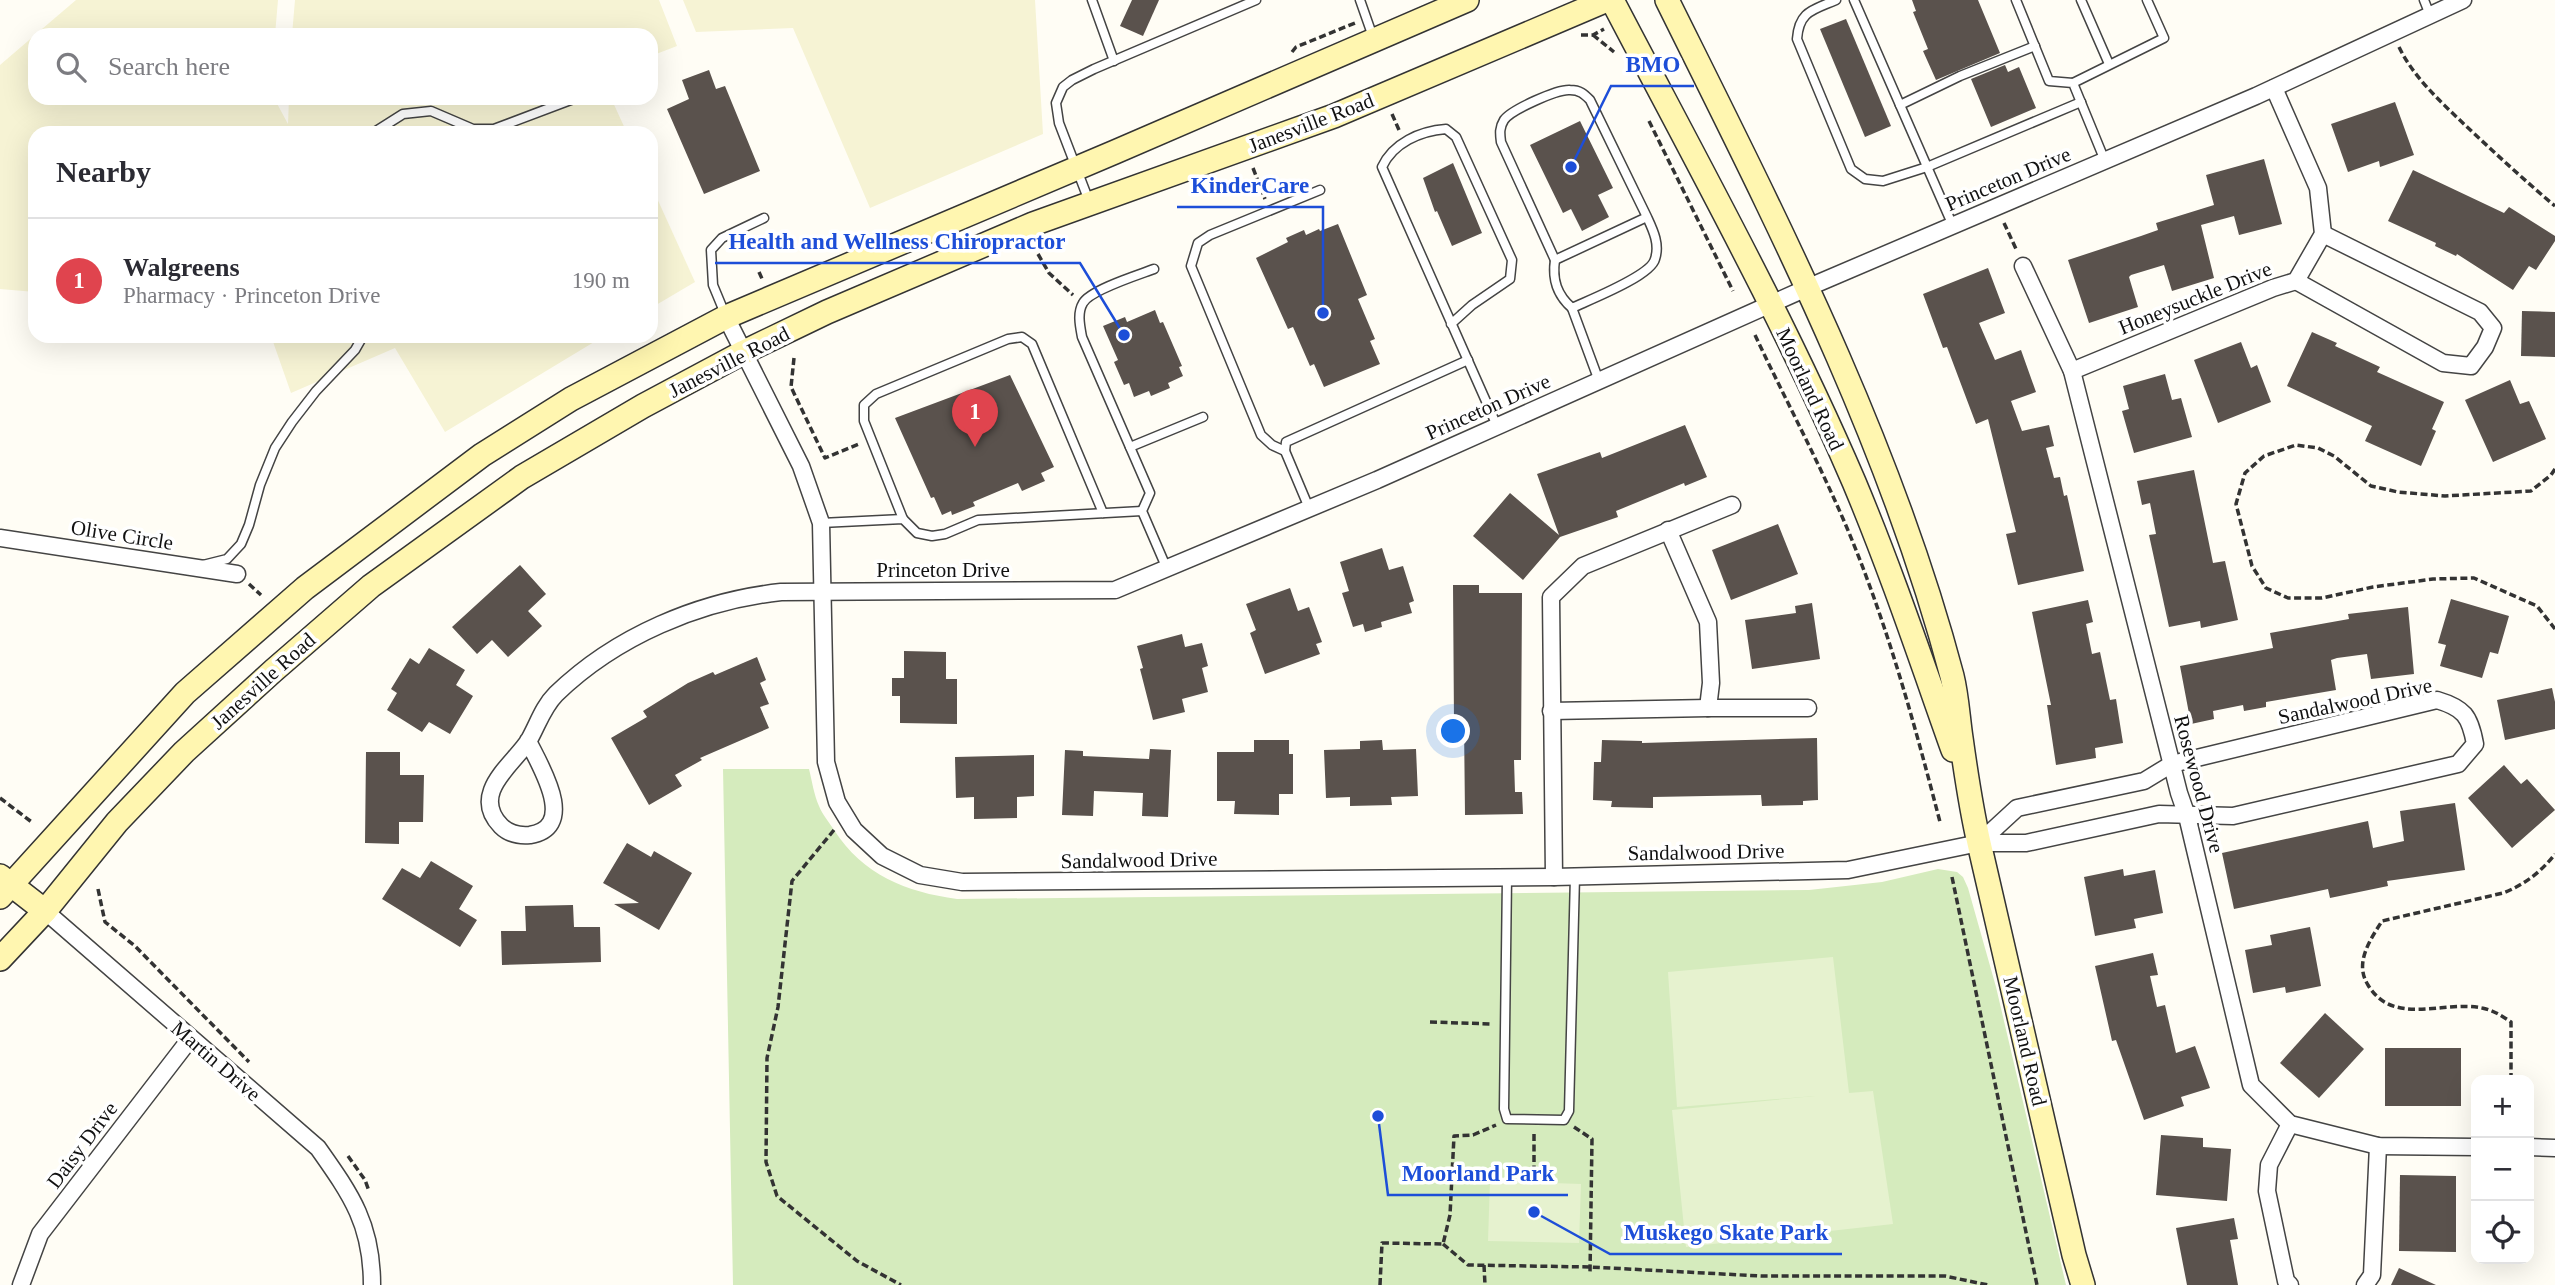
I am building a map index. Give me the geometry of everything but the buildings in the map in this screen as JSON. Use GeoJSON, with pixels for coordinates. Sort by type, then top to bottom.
{"type":"FeatureCollection","features":[{"type":"Feature","properties":{"kind":"main road","name":"Janesville Road"},"geometry":{"type":"LineString","coordinates":[[4,886],[185,693],[305,588],[482,455],[571,399],[726,317],[1467,0]]}},
{"type":"Feature","properties":{"kind":"main road","name":"Janesville Road"},"geometry":{"type":"LineString","coordinates":[[0,959],[45,911],[117,822],[184,752],[272,671],[371,586],[522,477],[643,406],[744,352],[879,290],[1033,224],[1334,116],[1607,0]]}},
{"type":"Feature","properties":{"kind":"main road","name":"Moorland Road"},"geometry":{"type":"LineString","coordinates":[[1612,0],[1771,304],[1853,479],[1885,557],[1969,796]]}},
{"type":"Feature","properties":{"kind":"main road","name":"Moorland Road"},"geometry":{"type":"LineString","coordinates":[[1667,0],[1809,288],[1882,459],[1913,544],[1952,679],[1969,796],[1979,843],[2083,1285]]}},
{"type":"Feature","properties":{"kind":"main road","name":"Martin Drive"},"geometry":{"type":"LineString","coordinates":[[4,886],[45,911]]}},
{"type":"Feature","properties":{"kind":"street","name":"Princeton Drive"},"geometry":{"type":"LineString","coordinates":[[528,741],[554,798],[554,813],[550,823],[541,831],[534,834],[514,834],[503,828],[495,819],[491,803],[492,793],[496,780],[528,741],[540,716],[555,695],[618,647],[661,624],[691,612],[754,595],[781,592],[1115,590],[1309,509],[1771,304],[2274,88],[2392,33],[2427,8],[2463,0]]}},
{"type":"Feature","properties":{"kind":"street"},"geometry":{"type":"LineString","coordinates":[[2274,88],[2318,188],[2323,234],[2480,312],[2493,328],[2485,347],[2471,366],[2443,363],[2296,281]]}},
{"type":"Feature","properties":{"kind":"street","name":"Honeysuckle Drive"},"geometry":{"type":"LineString","coordinates":[[2072,372],[2273,288],[2296,281],[2323,234]]}},
{"type":"Feature","properties":{"kind":"street","name":"Rosewood Drive"},"geometry":{"type":"LineString","coordinates":[[2023,266],[2072,372],[2187,816],[2251,1084],[2290,1124]]}},
{"type":"Feature","properties":{"kind":"street","name":"Sandalwood Drive"},"geometry":{"type":"LineString","coordinates":[[726,317],[801,466],[821,523],[826,762],[837,802],[853,830],[882,856],[920,875],[962,882],[1554,877],[1848,870],[1979,843],[2026,843],[2159,814],[2233,816],[2458,764],[2475,744],[2471,722],[2456,706],[2437,700],[2172,764],[2144,781],[2017,808],[1979,843]]}},
{"type":"Feature","properties":{"kind":"street"},"geometry":{"type":"LineString","coordinates":[[1554,877],[1551,597],[1583,566],[1732,505]]}},
{"type":"Feature","properties":{"kind":"street"},"geometry":{"type":"LineString","coordinates":[[1668,530],[1708,622],[1711,683],[1708,708]]}},
{"type":"Feature","properties":{"kind":"street","name":"Olive Circle"},"geometry":{"type":"LineString","coordinates":[[0,538],[237,573]]}},
{"type":"Feature","properties":{"kind":"street"},"geometry":{"type":"LineString","coordinates":[[1551,710],[1808,708]]}},
{"type":"Feature","properties":{"kind":"street","name":"Martin Drive"},"geometry":{"type":"LineString","coordinates":[[45,911],[318,1148],[346,1187],[364,1224],[372,1268],[372,1285]]}},
{"type":"Feature","properties":{"kind":"street","name":"Daisy Drive"},"geometry":{"type":"LineString","coordinates":[[21,1285],[40,1234],[190,1039]]}},
{"type":"Feature","properties":{"kind":"street"},"geometry":{"type":"LineString","coordinates":[[2290,1285],[2286,1281],[2267,1191],[2269,1165],[2290,1124],[2378,1146],[2471,1147]]}},
{"type":"Feature","properties":{"kind":"street"},"geometry":{"type":"LineString","coordinates":[[2365,1285],[2372,1275],[2378,1146]]}},
{"type":"Feature","properties":{"kind":"street"},"geometry":{"type":"LineString","coordinates":[[2534,1147],[2555,1148]]}},
{"type":"Feature","properties":{"kind":"lane"},"geometry":{"type":"LineString","coordinates":[[1092,0],[1115,61]]}},
{"type":"Feature","properties":{"kind":"lane"},"geometry":{"type":"LineString","coordinates":[[1090,204],[1059,122],[1056,103],[1063,87],[1072,80],[1256,0]]}},
{"type":"Feature","properties":{"kind":"lane"},"geometry":{"type":"LineString","coordinates":[[1360,0],[1374,40]]}},
{"type":"Feature","properties":{"kind":"lane"},"geometry":{"type":"LineString","coordinates":[[1836,0],[1805,14],[1798,26],[1797,39],[1851,169],[1865,179],[1883,181],[1927,167],[2081,102]]}},
{"type":"Feature","properties":{"kind":"lane"},"geometry":{"type":"LineString","coordinates":[[1854,0],[1952,226]]}},
{"type":"Feature","properties":{"kind":"lane"},"geometry":{"type":"LineString","coordinates":[[2016,0],[2049,81],[2073,83],[2164,38],[2147,0]]}},
{"type":"Feature","properties":{"kind":"lane"},"geometry":{"type":"LineString","coordinates":[[2081,0],[2109,64]]}},
{"type":"Feature","properties":{"kind":"lane"},"geometry":{"type":"LineString","coordinates":[[1900,105],[1960,76],[2035,46]]}},
{"type":"Feature","properties":{"kind":"lane"},"geometry":{"type":"LineString","coordinates":[[2073,83],[2105,161]]}},
{"type":"Feature","properties":{"kind":"lane"},"geometry":{"type":"LineString","coordinates":[[1572,308],[1644,272],[1655,262],[1656,240],[1590,100],[1582,92],[1570,90],[1558,91],[1505,119],[1500,129],[1501,142],[1555,260],[1553,272],[1556,288],[1572,308],[1599,381]]}},
{"type":"Feature","properties":{"kind":"lane"},"geometry":{"type":"LineString","coordinates":[[502,126],[557,105]]}},
{"type":"Feature","properties":{"kind":"lane"},"geometry":{"type":"LineString","coordinates":[[384,126],[403,114],[431,111],[466,126]]}},
{"type":"Feature","properties":{"kind":"lane"},"geometry":{"type":"LineString","coordinates":[[1451,324],[1472,305],[1510,279],[1512,260],[1456,137],[1446,129],[1438,129],[1404,142],[1388,154],[1382,167],[1451,324],[1497,426]]}},
{"type":"Feature","properties":{"kind":"lane"},"geometry":{"type":"LineString","coordinates":[[1285,452],[1261,435],[1191,266],[1198,243],[1210,235],[1320,190]]}},
{"type":"Feature","properties":{"kind":"lane"},"geometry":{"type":"LineString","coordinates":[[1555,260],[1647,217]]}},
{"type":"Feature","properties":{"kind":"lane"},"geometry":{"type":"LineString","coordinates":[[726,317],[713,285],[711,250],[722,238],[764,218]]}},
{"type":"Feature","properties":{"kind":"lane"},"geometry":{"type":"LineString","coordinates":[[1153,269],[1094,293],[1083,302],[1079,320],[1082,337],[1150,493],[1142,511],[1167,569]]}},
{"type":"Feature","properties":{"kind":"lane"},"geometry":{"type":"LineString","coordinates":[[1103,513],[1032,344],[1022,337],[1008,339],[876,394],[864,405],[864,421],[903,519],[917,533],[932,536],[945,534],[978,520],[1142,511]]}},
{"type":"Feature","properties":{"kind":"lane"},"geometry":{"type":"LineString","coordinates":[[194,567],[228,559],[241,544],[275,448],[300,411],[359,343]]}},
{"type":"Feature","properties":{"kind":"lane"},"geometry":{"type":"LineString","coordinates":[[1309,509],[1285,452],[1286,442],[1468,360]]}},
{"type":"Feature","properties":{"kind":"lane"},"geometry":{"type":"LineString","coordinates":[[1130,447],[1203,417]]}},
{"type":"Feature","properties":{"kind":"lane"},"geometry":{"type":"LineString","coordinates":[[821,523],[903,519]]}},
{"type":"Feature","properties":{"kind":"lane"},"geometry":{"type":"LineString","coordinates":[[1507,877],[1504,1109],[1507,1119],[1564,1120],[1569,1111],[1575,876]]}},
{"type":"Feature","properties":{"kind":"path"},"geometry":{"type":"LineString","coordinates":[[2392,33],[2407,65],[2440,102],[2555,206]]}},
{"type":"Feature","properties":{"kind":"path"},"geometry":{"type":"LineString","coordinates":[[1592,35],[1607,45],[1619,58]]}},
{"type":"Feature","properties":{"kind":"path"},"geometry":{"type":"LineString","coordinates":[[1392,112],[1404,142]]}},
{"type":"Feature","properties":{"kind":"path"},"geometry":{"type":"LineString","coordinates":[[1649,121],[1733,291]]}},
{"type":"Feature","properties":{"kind":"path"},"geometry":{"type":"LineString","coordinates":[[1253,168],[1269,211]]}},
{"type":"Feature","properties":{"kind":"path"},"geometry":{"type":"LineString","coordinates":[[1996,207],[2023,266]]}},
{"type":"Feature","properties":{"kind":"path"},"geometry":{"type":"LineString","coordinates":[[1038,254],[1049,273],[1083,302]]}},
{"type":"Feature","properties":{"kind":"path"},"geometry":{"type":"LineString","coordinates":[[1765,335],[1755,335],[1847,529],[1888,639],[1940,822]]}},
{"type":"Feature","properties":{"kind":"path"},"geometry":{"type":"LineString","coordinates":[[794,358],[791,387],[825,458],[871,439]]}},
{"type":"Feature","properties":{"kind":"path"},"geometry":{"type":"LineString","coordinates":[[2555,469],[2530,491],[2445,496],[2398,492],[2371,486],[2334,456],[2318,448],[2296,445],[2264,456],[2245,473],[2236,503],[2252,566],[2266,589],[2288,598],[2322,598],[2372,587],[2433,579],[2474,578],[2537,606],[2555,629]]}},
{"type":"Feature","properties":{"kind":"path"},"geometry":{"type":"LineString","coordinates":[[0,798],[33,823]]}},
{"type":"Feature","properties":{"kind":"path"},"geometry":{"type":"LineString","coordinates":[[845,816],[792,881],[778,1007],[767,1058],[766,1161],[777,1196],[858,1261],[901,1285]]}},
{"type":"Feature","properties":{"kind":"path"},"geometry":{"type":"LineString","coordinates":[[2511,1075],[2511,1022],[2483,1008],[2427,1010],[2392,1007],[2374,996],[2364,980],[2363,960],[2367,944],[2382,921],[2520,887],[2546,866],[2555,854]]}},
{"type":"Feature","properties":{"kind":"path"},"geometry":{"type":"LineString","coordinates":[[1952,877],[2037,1285]]}},
{"type":"Feature","properties":{"kind":"path"},"geometry":{"type":"LineString","coordinates":[[1430,1022],[1505,1025]]}},
{"type":"Feature","properties":{"kind":"path"},"geometry":{"type":"LineString","coordinates":[[1443,1244],[1450,1215],[1454,1136],[1473,1135],[1507,1119]]}},
{"type":"Feature","properties":{"kind":"path"},"geometry":{"type":"LineString","coordinates":[[1534,1183],[1535,1119]]}},
{"type":"Feature","properties":{"kind":"path"},"geometry":{"type":"LineString","coordinates":[[1564,1120],[1592,1139],[1590,1273]]}},
{"type":"Feature","properties":{"kind":"path"},"geometry":{"type":"LineString","coordinates":[[1380,1285],[1382,1243],[1443,1244],[1468,1265],[1590,1267],[1760,1276],[1945,1276],[1988,1285]]}},
{"type":"Feature","properties":{"kind":"path"},"geometry":{"type":"LineString","coordinates":[[1485,1265],[1485,1285]]}},
{"type":"Feature","properties":{"kind":"path"},"geometry":{"type":"LineString","coordinates":[[1945,1276],[1945,1285]]}},
{"type":"Feature","properties":{"kind":"shaded area"},"geometry":{"type":"Polygon","coordinates":[[[76,0],[278,0],[276,28],[43,28],[76,0]]]}},
{"type":"Feature","properties":{"kind":"shaded area"},"geometry":{"type":"Polygon","coordinates":[[[295,0],[659,0],[677,46],[658,53],[658,28],[293,28],[295,0]]]}},
{"type":"Feature","properties":{"kind":"shaded area"},"geometry":{"type":"Polygon","coordinates":[[[683,0],[1035,0],[1043,134],[870,208],[793,28],[696,32],[683,0]]]}},
{"type":"Feature","properties":{"kind":"shaded area"},"geometry":{"type":"Polygon","coordinates":[[[28,41],[28,105],[278,105],[288,124],[289,105],[614,105],[624,126],[28,126],[28,291],[0,289],[0,65],[28,41]]]}},
{"type":"Feature","properties":{"kind":"shaded area"},"geometry":{"type":"Polygon","coordinates":[[[658,200],[695,282],[658,304],[658,200]]]}},
{"type":"Feature","properties":{"kind":"shaded area"},"geometry":{"type":"Polygon","coordinates":[[[273,343],[592,343],[445,432],[395,348],[291,393],[273,343]]]}},
{"type":"Feature","properties":{"kind":"green space"},"geometry":{"type":"Polygon","coordinates":[[[723,769],[809,769],[822,812],[858,859],[887,879],[903,886],[957,899],[1809,890],[1882,882],[1938,869],[1957,872],[1963,877],[1968,888],[1996,987],[2066,1285],[733,1285],[723,769]]]}},
{"type":"Feature","properties":{"kind":"green space"},"geometry":{"type":"Polygon","coordinates":[[[1833,957],[1849,1093],[1873,1091],[1893,1224],[1686,1247],[1672,1110],[1815,1096],[1677,1107],[1668,972],[1833,957]]]}},
{"type":"Feature","properties":{"kind":"green space"},"geometry":{"type":"Polygon","coordinates":[[[1490,1181],[1581,1184],[1579,1243],[1488,1241],[1490,1181]]]}},
{"type":"Feature","properties":{"kind":"place","name":"BMO"},"geometry":{"type":"Point","coordinates":[1571,167]}},
{"type":"Feature","properties":{"kind":"place","name":"KinderCare"},"geometry":{"type":"Point","coordinates":[1323,313]}},
{"type":"Feature","properties":{"kind":"place","name":"Health and Wellness Chiropractor"},"geometry":{"type":"Point","coordinates":[1124,335]}},
{"type":"Feature","properties":{"kind":"place","name":"Walgreens"},"geometry":{"type":"Point","coordinates":[975,447]}},
{"type":"Feature","properties":{"kind":"place","name":"Moorland Park"},"geometry":{"type":"Point","coordinates":[1378,1116]}},
{"type":"Feature","properties":{"kind":"place","name":"Muskego Skate Park"},"geometry":{"type":"Point","coordinates":[1534,1212]}}]}
